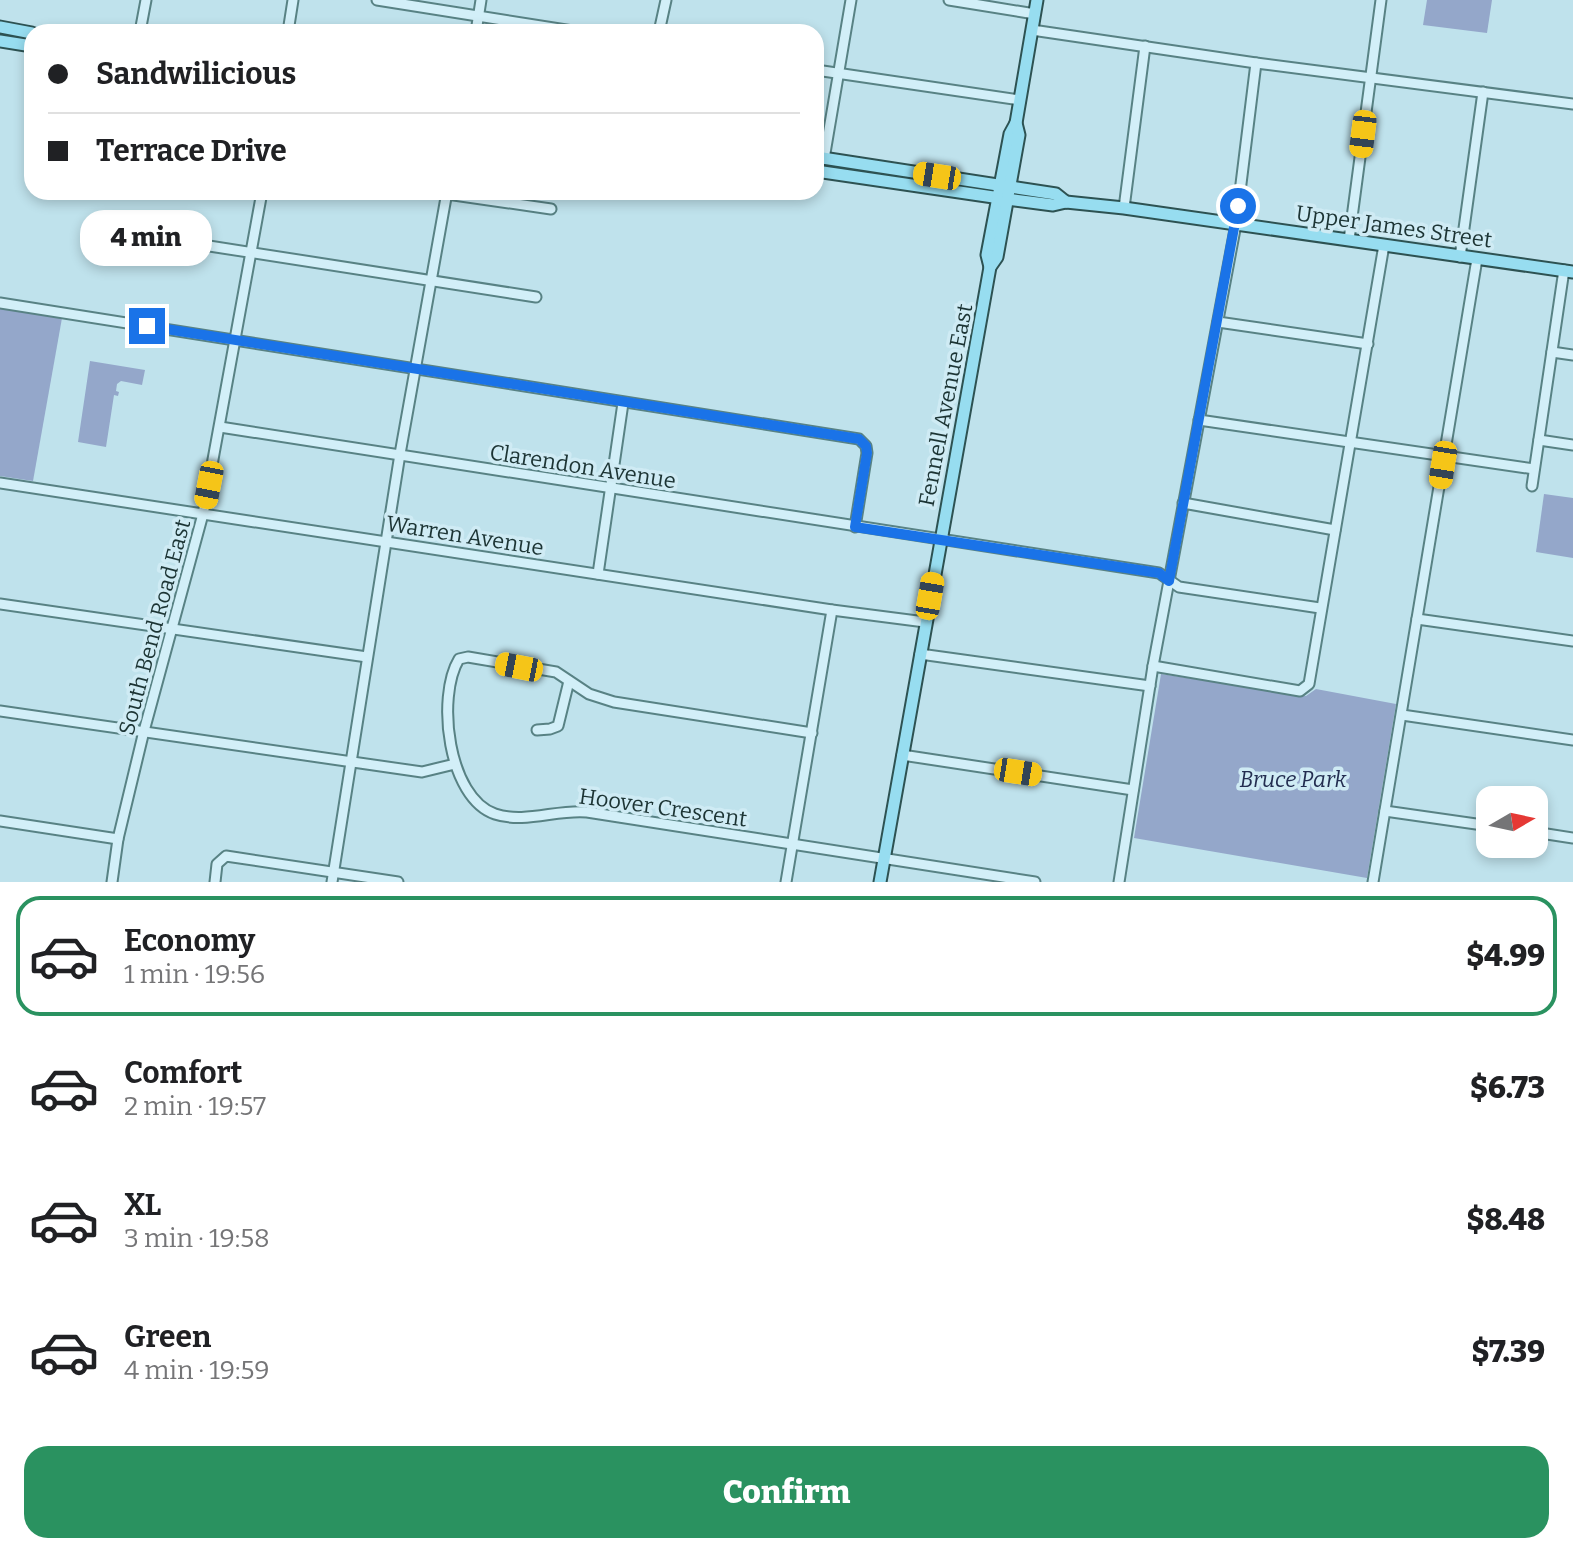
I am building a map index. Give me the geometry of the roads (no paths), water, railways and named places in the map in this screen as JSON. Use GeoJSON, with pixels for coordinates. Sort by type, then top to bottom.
{"type":"FeatureCollection","features":[{"type":"Feature","properties":{"kind":"main road","name":"Fennell Avenue East"},"geometry":{"type":"LineString","coordinates":[[880,882],[990,267],[997,257],[1010,134],[1016,123],[1037,0]]}},
{"type":"Feature","properties":{"kind":"main road"},"geometry":{"type":"LineString","coordinates":[[0,27],[24,33]]}},
{"type":"Feature","properties":{"kind":"main road"},"geometry":{"type":"LineString","coordinates":[[0,41],[24,45]]}},
{"type":"Feature","properties":{"kind":"main road","name":"Upper James Street"},"geometry":{"type":"LineString","coordinates":[[824,159],[1053,205],[1066,202],[1124,208],[1568,271]]}},
{"type":"Feature","properties":{"kind":"main road","name":"Upper James Street"},"geometry":{"type":"LineString","coordinates":[[824,172],[1004,193]]}},
{"type":"Feature","properties":{"kind":"street"},"geometry":{"type":"LineString","coordinates":[[142,24],[146,0]]}},
{"type":"Feature","properties":{"kind":"street"},"geometry":{"type":"LineString","coordinates":[[289,24],[293,0]]}},
{"type":"Feature","properties":{"kind":"street"},"geometry":{"type":"LineString","coordinates":[[377,0],[528,24]]}},
{"type":"Feature","properties":{"kind":"street"},"geometry":{"type":"LineString","coordinates":[[477,24],[481,0]]}},
{"type":"Feature","properties":{"kind":"street"},"geometry":{"type":"LineString","coordinates":[[661,24],[666,0]]}},
{"type":"Feature","properties":{"kind":"street"},"geometry":{"type":"LineString","coordinates":[[824,140],[851,0]]}},
{"type":"Feature","properties":{"kind":"street"},"geometry":{"type":"LineString","coordinates":[[949,0],[1035,14]]}},
{"type":"Feature","properties":{"kind":"street"},"geometry":{"type":"LineString","coordinates":[[1349,240],[1381,0]]}},
{"type":"Feature","properties":{"kind":"street"},"geometry":{"type":"LineString","coordinates":[[1032,30],[1573,104]]}},
{"type":"Feature","properties":{"kind":"street"},"geometry":{"type":"LineString","coordinates":[[1124,208],[1145,46]]}},
{"type":"Feature","properties":{"kind":"street"},"geometry":{"type":"LineString","coordinates":[[1119,882],[1153,666],[1236,224],[1256,63]]}},
{"type":"Feature","properties":{"kind":"street"},"geometry":{"type":"LineString","coordinates":[[824,71],[1020,100]]}},
{"type":"Feature","properties":{"kind":"street"},"geometry":{"type":"LineString","coordinates":[[1460,257],[1483,92]]}},
{"type":"Feature","properties":{"kind":"street","name":"South Bend Road East"},"geometry":{"type":"LineString","coordinates":[[112,882],[118,839],[144,731],[203,514],[261,200]]}},
{"type":"Feature","properties":{"kind":"street"},"geometry":{"type":"LineString","coordinates":[[333,877],[385,541],[446,200]]}},
{"type":"Feature","properties":{"kind":"street"},"geometry":{"type":"LineString","coordinates":[[492,200],[551,209]]}},
{"type":"Feature","properties":{"kind":"street"},"geometry":{"type":"LineString","coordinates":[[126,233],[536,297]]}},
{"type":"Feature","properties":{"kind":"street"},"geometry":{"type":"LineString","coordinates":[[1153,666],[1300,691],[1309,684],[1384,245]]}},
{"type":"Feature","properties":{"kind":"street"},"geometry":{"type":"LineString","coordinates":[[1373,882],[1477,259]]}},
{"type":"Feature","properties":{"kind":"street"},"geometry":{"type":"LineString","coordinates":[[1532,486],[1552,352],[1568,271]]}},
{"type":"Feature","properties":{"kind":"street"},"geometry":{"type":"LineString","coordinates":[[0,303],[859,439],[866,446],[867,453],[855,527]]}},
{"type":"Feature","properties":{"kind":"street"},"geometry":{"type":"LineString","coordinates":[[1218,322],[1368,344]]}},
{"type":"Feature","properties":{"kind":"street"},"geometry":{"type":"LineString","coordinates":[[1552,352],[1573,355]]}},
{"type":"Feature","properties":{"kind":"street"},"geometry":{"type":"LineString","coordinates":[[598,574],[623,403]]}},
{"type":"Feature","properties":{"kind":"street"},"geometry":{"type":"LineString","coordinates":[[1199,420],[1534,469]]}},
{"type":"Feature","properties":{"kind":"street","name":"Clarendon Avenue"},"geometry":{"type":"LineString","coordinates":[[220,427],[1159,573],[1179,587],[1320,608]]}},
{"type":"Feature","properties":{"kind":"street"},"geometry":{"type":"LineString","coordinates":[[1539,440],[1573,445]]}},
{"type":"Feature","properties":{"kind":"street","name":"Warren Avenue"},"geometry":{"type":"LineString","coordinates":[[0,483],[925,622]]}},
{"type":"Feature","properties":{"kind":"street"},"geometry":{"type":"LineString","coordinates":[[1183,503],[1335,530]]}},
{"type":"Feature","properties":{"kind":"street"},"geometry":{"type":"LineString","coordinates":[[0,604],[367,657]]}},
{"type":"Feature","properties":{"kind":"street"},"geometry":{"type":"LineString","coordinates":[[786,882],[832,610]]}},
{"type":"Feature","properties":{"kind":"street"},"geometry":{"type":"LineString","coordinates":[[1417,619],[1573,641]]}},
{"type":"Feature","properties":{"kind":"street"},"geometry":{"type":"LineString","coordinates":[[920,654],[1150,686]]}},
{"type":"Feature","properties":{"kind":"street","name":"Hoover Crescent"},"geometry":{"type":"LineString","coordinates":[[812,733],[614,702],[589,694],[556,672],[468,657],[459,659],[454,667],[450,688],[448,719],[455,764],[464,788],[478,805],[494,814],[513,818],[572,811],[1035,882]]}},
{"type":"Feature","properties":{"kind":"street"},"geometry":{"type":"LineString","coordinates":[[537,730],[558,726],[569,681]]}},
{"type":"Feature","properties":{"kind":"street"},"geometry":{"type":"LineString","coordinates":[[0,711],[422,772],[455,764]]}},
{"type":"Feature","properties":{"kind":"street"},"geometry":{"type":"LineString","coordinates":[[1402,715],[1573,740]]}},
{"type":"Feature","properties":{"kind":"street"},"geometry":{"type":"LineString","coordinates":[[902,755],[1133,790]]}},
{"type":"Feature","properties":{"kind":"street"},"geometry":{"type":"LineString","coordinates":[[1385,811],[1476,824]]}},
{"type":"Feature","properties":{"kind":"street"},"geometry":{"type":"LineString","coordinates":[[0,821],[118,839]]}},
{"type":"Feature","properties":{"kind":"street"},"geometry":{"type":"LineString","coordinates":[[1548,834],[1573,838]]}},
{"type":"Feature","properties":{"kind":"street"},"geometry":{"type":"LineString","coordinates":[[215,882],[217,864],[226,856],[333,877],[398,882]]}},
{"type":"Feature","properties":{"kind":"park label","name":"Bruce Park"},"geometry":{"type":"Point","coordinates":[1293,779]}}]}
